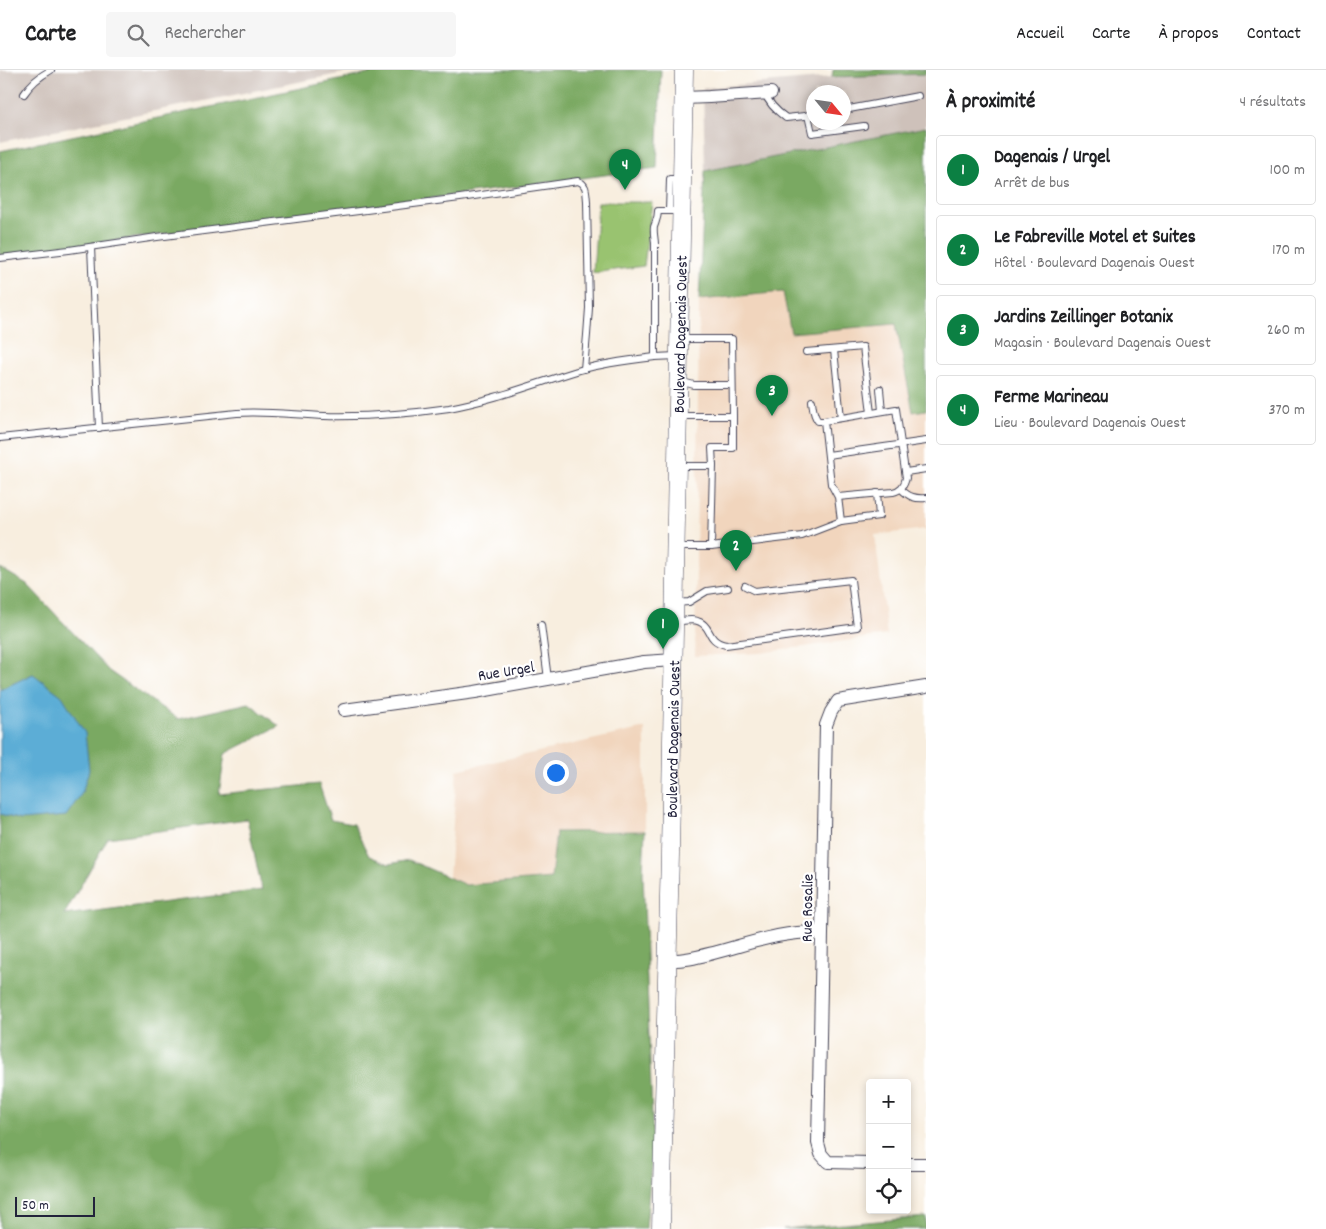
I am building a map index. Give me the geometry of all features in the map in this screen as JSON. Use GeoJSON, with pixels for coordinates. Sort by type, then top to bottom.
{"type":"FeatureCollection","features":[{"type":"Feature","properties":{"kind":"main road","name":"Boulevard Dagenais Ouest"},"geometry":{"type":"LineString","coordinates":[[661,1229],[679,348],[675,211],[682,179],[684,70]]}},
{"type":"Feature","properties":{"kind":"street"},"geometry":{"type":"LineString","coordinates":[[684,98],[710,98],[768,93]]}},
{"type":"Feature","properties":{"kind":"street","name":"Rue Urgel"},"geometry":{"type":"LineString","coordinates":[[344,710],[475,692],[655,660],[674,660]]}},
{"type":"Feature","properties":{"kind":"street","name":"Rue Rosalie"},"geometry":{"type":"LineString","coordinates":[[866,1163],[828,1162],[821,1154],[818,1142],[826,725],[838,701],[926,687]]}},
{"type":"Feature","properties":{"kind":"street"},"geometry":{"type":"LineString","coordinates":[[667,960],[690,958],[777,936],[801,932],[821,932]]}},
{"type":"Feature","properties":{"kind":"street"},"geometry":{"type":"LineString","coordinates":[[911,1164],[926,1164]]}},
{"type":"Feature","properties":{"kind":"lane"},"geometry":{"type":"LineString","coordinates":[[24,94],[33,82],[51,70]]}},
{"type":"Feature","properties":{"kind":"lane"},"geometry":{"type":"LineString","coordinates":[[768,93],[767,98],[786,118],[806,116]]}},
{"type":"Feature","properties":{"kind":"lane"},"geometry":{"type":"LineString","coordinates":[[851,109],[918,96]]}},
{"type":"Feature","properties":{"kind":"lane"},"geometry":{"type":"LineString","coordinates":[[851,128],[864,126]]}},
{"type":"Feature","properties":{"kind":"lane"},"geometry":{"type":"LineString","coordinates":[[812,130],[812,133],[834,130]]}},
{"type":"Feature","properties":{"kind":"lane"},"geometry":{"type":"LineString","coordinates":[[0,258],[451,199],[578,180],[586,188],[587,201],[588,335],[584,369]]}},
{"type":"Feature","properties":{"kind":"lane"},"geometry":{"type":"LineString","coordinates":[[655,357],[656,244],[654,226],[658,218],[658,211],[675,211]]}},
{"type":"Feature","properties":{"kind":"lane"},"geometry":{"type":"LineString","coordinates":[[91,247],[99,428]]}},
{"type":"Feature","properties":{"kind":"lane"},"geometry":{"type":"LineString","coordinates":[[0,438],[237,412],[351,416],[415,412],[471,403],[610,363],[655,357],[679,348],[732,339],[733,448],[712,448],[711,547]]}},
{"type":"Feature","properties":{"kind":"lane"},"geometry":{"type":"LineString","coordinates":[[806,352],[863,347],[871,413]]}},
{"type":"Feature","properties":{"kind":"lane"},"geometry":{"type":"LineString","coordinates":[[834,350],[841,418]]}},
{"type":"Feature","properties":{"kind":"lane"},"geometry":{"type":"LineString","coordinates":[[678,381],[694,385],[732,385]]}},
{"type":"Feature","properties":{"kind":"lane"},"geometry":{"type":"LineString","coordinates":[[880,389],[882,411]]}},
{"type":"Feature","properties":{"kind":"lane"},"geometry":{"type":"LineString","coordinates":[[812,401],[814,415],[818,421],[896,409],[906,472],[906,481],[901,489],[893,492],[838,497]]}},
{"type":"Feature","properties":{"kind":"lane"},"geometry":{"type":"LineString","coordinates":[[678,416],[733,416]]}},
{"type":"Feature","properties":{"kind":"lane"},"geometry":{"type":"LineString","coordinates":[[824,421],[831,484],[838,497],[841,520]]}},
{"type":"Feature","properties":{"kind":"lane"},"geometry":{"type":"LineString","coordinates":[[828,455],[926,441]]}},
{"type":"Feature","properties":{"kind":"lane"},"geometry":{"type":"LineString","coordinates":[[677,466],[712,466]]}},
{"type":"Feature","properties":{"kind":"lane"},"geometry":{"type":"LineString","coordinates":[[906,472],[926,469]]}},
{"type":"Feature","properties":{"kind":"lane"},"geometry":{"type":"LineString","coordinates":[[901,489],[913,498],[926,498]]}},
{"type":"Feature","properties":{"kind":"lane"},"geometry":{"type":"LineString","coordinates":[[675,547],[711,547],[802,536],[841,520],[879,516],[877,493]]}},
{"type":"Feature","properties":{"kind":"lane"},"geometry":{"type":"LineString","coordinates":[[674,622],[699,621],[705,625],[712,639],[726,645],[857,627],[851,580],[755,591],[745,586]]}},
{"type":"Feature","properties":{"kind":"lane"},"geometry":{"type":"LineString","coordinates":[[674,603],[690,602],[707,591],[728,588]]}},
{"type":"Feature","properties":{"kind":"lane"},"geometry":{"type":"LineString","coordinates":[[541,624],[548,679]]}},
{"type":"Feature","properties":{"kind":"shaded area"},"geometry":{"type":"Polygon","coordinates":[[[0,70],[358,70],[0,142],[0,70]]]}},
{"type":"Feature","properties":{"kind":"shaded area"},"geometry":{"type":"Polygon","coordinates":[[[926,74],[926,127],[705,171],[703,88],[832,77],[926,74]]]}},
{"type":"Feature","properties":{"kind":"shaded area"},"geometry":{"type":"Polygon","coordinates":[[[783,292],[791,333],[896,324],[913,412],[926,410],[926,529],[875,535],[887,635],[761,653],[695,656],[699,300],[783,292]]]}},
{"type":"Feature","properties":{"kind":"shaded area"},"geometry":{"type":"Polygon","coordinates":[[[645,728],[645,831],[556,832],[551,878],[466,885],[449,877],[457,770],[645,728]]]}},
{"type":"Feature","properties":{"kind":"green space"},"geometry":{"type":"Polygon","coordinates":[[[387,70],[661,70],[657,168],[0,256],[0,151],[387,70]]]}},
{"type":"Feature","properties":{"kind":"green space"},"geometry":{"type":"Polygon","coordinates":[[[833,70],[926,70],[926,74],[832,77],[833,70]]]}},
{"type":"Feature","properties":{"kind":"green space"},"geometry":{"type":"Polygon","coordinates":[[[926,127],[926,410],[913,412],[896,324],[791,333],[783,292],[699,300],[705,171],[926,127]]]}},
{"type":"Feature","properties":{"kind":"green space"},"geometry":{"type":"Polygon","coordinates":[[[598,202],[652,202],[644,266],[593,273],[598,202]]]}},
{"type":"Feature","properties":{"kind":"green space"},"geometry":{"type":"Polygon","coordinates":[[[0,568],[27,584],[109,671],[178,719],[249,703],[279,726],[225,754],[219,794],[319,784],[331,820],[353,824],[369,856],[389,864],[409,860],[466,885],[551,878],[556,832],[645,831],[643,873],[653,1142],[646,1229],[0,1229],[0,814],[21,820],[33,674],[0,690],[0,568]],[[247,819],[108,838],[64,915],[262,890],[247,819]]]}},
{"type":"Feature","properties":{"kind":"green space"},"geometry":{"type":"Polygon","coordinates":[[[926,1217],[926,1229],[783,1229],[926,1217]]]}},
{"type":"Feature","properties":{"kind":"water"},"geometry":{"type":"Polygon","coordinates":[[[33,674],[62,696],[85,733],[89,770],[82,793],[66,816],[21,820],[0,814],[0,690],[33,674]]]}},
{"type":"Feature","properties":{"kind":"place","name":"Ferme Marineau"},"geometry":{"type":"Point","coordinates":[625,190]}},
{"type":"Feature","properties":{"kind":"place","name":"Jardins Zeillinger Botanix"},"geometry":{"type":"Point","coordinates":[772,416]}},
{"type":"Feature","properties":{"kind":"place","name":"Le Fabreville Motel et Suites"},"geometry":{"type":"Point","coordinates":[736,571]}},
{"type":"Feature","properties":{"kind":"place","name":"Dagenais / Urgel"},"geometry":{"type":"Point","coordinates":[663,649]}}]}
